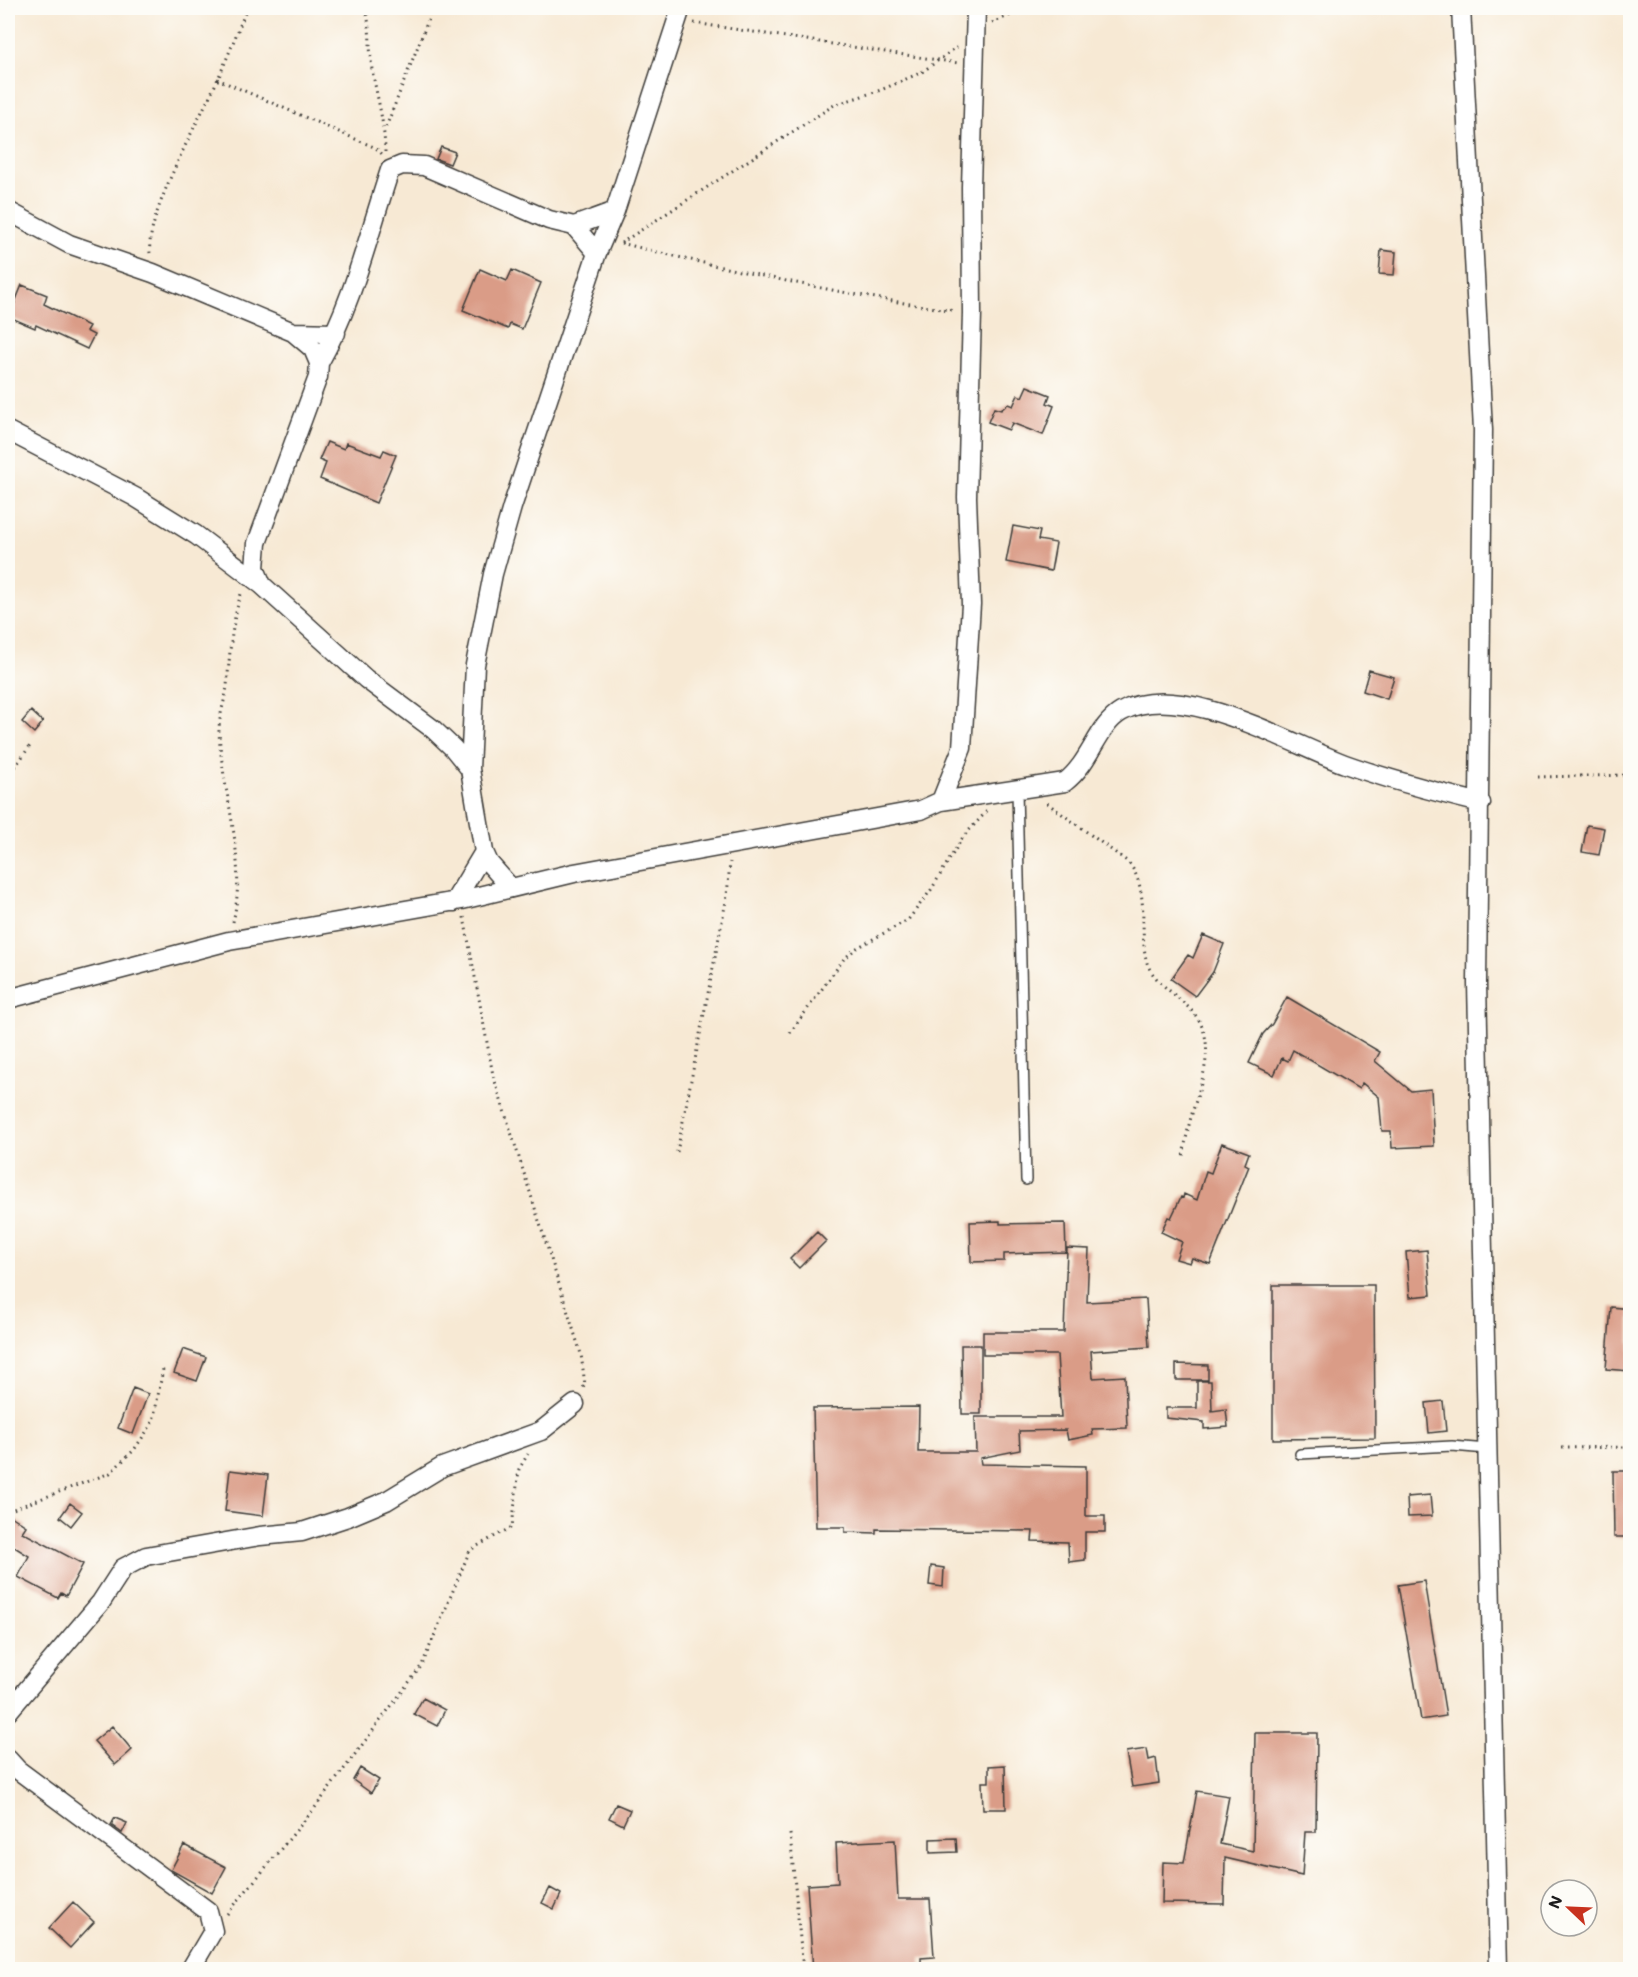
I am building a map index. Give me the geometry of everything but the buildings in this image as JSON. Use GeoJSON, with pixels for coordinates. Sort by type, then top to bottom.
{"type":"FeatureCollection","features":[{"type":"Feature","properties":{"kind":"street"},"geometry":{"type":"LineString","coordinates":[[940,801],[962,748],[971,604],[967,496],[976,8]]}},
{"type":"Feature","properties":{"kind":"street"},"geometry":{"type":"LineString","coordinates":[[1461,8],[1483,430],[1481,803],[1477,983],[1499,1970]]}},
{"type":"Feature","properties":{"kind":"street"},"geometry":{"type":"LineString","coordinates":[[510,887],[489,863],[484,852],[470,769],[475,666],[493,574],[512,507],[601,245],[615,211],[679,14]]}},
{"type":"Feature","properties":{"kind":"street"},"geometry":{"type":"LineString","coordinates":[[255,580],[257,543],[318,377],[319,363],[336,333],[350,296],[387,163],[424,166],[549,220],[574,226],[601,245]]}},
{"type":"Feature","properties":{"kind":"street"},"geometry":{"type":"LineString","coordinates":[[8,211],[69,244],[153,273],[293,332],[313,349],[319,363]]}},
{"type":"Feature","properties":{"kind":"street"},"geometry":{"type":"LineString","coordinates":[[574,226],[615,211]]}},
{"type":"Feature","properties":{"kind":"street"},"geometry":{"type":"LineString","coordinates":[[293,332],[336,333]]}},
{"type":"Feature","properties":{"kind":"street"},"geometry":{"type":"LineString","coordinates":[[8,431],[135,497],[196,535],[255,580],[366,679],[434,729],[470,769]]}},
{"type":"Feature","properties":{"kind":"street"},"geometry":{"type":"LineString","coordinates":[[8,999],[229,941],[458,901],[574,873],[921,810],[940,801],[1065,782],[1077,773],[1108,722],[1122,711],[1145,705],[1180,703],[1253,723],[1343,763],[1384,777],[1481,803]]}},
{"type":"Feature","properties":{"kind":"street"},"geometry":{"type":"LineString","coordinates":[[458,901],[484,852]]}},
{"type":"Feature","properties":{"kind":"street"},"geometry":{"type":"LineString","coordinates":[[8,1712],[102,1602],[123,1568],[146,1556],[260,1536],[302,1532],[348,1517],[386,1501],[442,1467],[541,1431],[575,1404]]}},
{"type":"Feature","properties":{"kind":"street"},"geometry":{"type":"LineString","coordinates":[[8,1759],[18,1770],[208,1911],[213,1931],[190,1970]]}},
{"type":"Feature","properties":{"kind":"lane"},"geometry":{"type":"LineString","coordinates":[[1016,790],[1026,1180]]}},
{"type":"Feature","properties":{"kind":"lane"},"geometry":{"type":"LineString","coordinates":[[1300,1454],[1452,1446],[1486,1449]]}},
{"type":"Feature","properties":{"kind":"path"},"geometry":{"type":"LineString","coordinates":[[153,273],[149,245],[154,225],[177,164],[247,8]]}},
{"type":"Feature","properties":{"kind":"path"},"geometry":{"type":"LineString","coordinates":[[366,8],[371,31],[372,68],[385,129],[387,163]]}},
{"type":"Feature","properties":{"kind":"path"},"geometry":{"type":"LineString","coordinates":[[385,129],[433,8]]}},
{"type":"Feature","properties":{"kind":"path"},"geometry":{"type":"LineString","coordinates":[[621,243],[834,105],[881,90],[940,61],[948,51],[975,36],[995,21],[1027,8]]}},
{"type":"Feature","properties":{"kind":"path"},"geometry":{"type":"LineString","coordinates":[[679,14],[940,61],[975,64]]}},
{"type":"Feature","properties":{"kind":"path"},"geometry":{"type":"LineString","coordinates":[[217,79],[376,148],[387,163]]}},
{"type":"Feature","properties":{"kind":"path"},"geometry":{"type":"LineString","coordinates":[[601,245],[621,243],[754,276],[846,294],[972,313]]}},
{"type":"Feature","properties":{"kind":"path"},"geometry":{"type":"LineString","coordinates":[[229,941],[236,912],[238,870],[219,728],[234,620],[255,580]]}},
{"type":"Feature","properties":{"kind":"path"},"geometry":{"type":"LineString","coordinates":[[8,777],[32,743]]}},
{"type":"Feature","properties":{"kind":"path"},"geometry":{"type":"LineString","coordinates":[[1538,777],[1630,775]]}},
{"type":"Feature","properties":{"kind":"path"},"geometry":{"type":"LineString","coordinates":[[790,1033],[843,960],[855,949],[908,920],[931,890],[963,837],[1016,790],[1128,862],[1136,871],[1142,905],[1145,957],[1150,972],[1193,1011],[1207,1039],[1206,1065],[1189,1122],[1183,1157]]}},
{"type":"Feature","properties":{"kind":"path"},"geometry":{"type":"LineString","coordinates":[[677,1152],[727,896],[731,845]]}},
{"type":"Feature","properties":{"kind":"path"},"geometry":{"type":"LineString","coordinates":[[458,901],[493,1075],[581,1354],[585,1385],[575,1404]]}},
{"type":"Feature","properties":{"kind":"path"},"geometry":{"type":"LineString","coordinates":[[8,1511],[110,1473],[134,1450],[153,1422],[163,1370]]}},
{"type":"Feature","properties":{"kind":"path"},"geometry":{"type":"LineString","coordinates":[[213,1931],[314,1809],[422,1665],[470,1550],[512,1527],[519,1469],[541,1431]]}},
{"type":"Feature","properties":{"kind":"path"},"geometry":{"type":"LineString","coordinates":[[1562,1448],[1630,1447]]}},
{"type":"Feature","properties":{"kind":"path"},"geometry":{"type":"LineString","coordinates":[[790,1834],[803,1970]]}}]}
